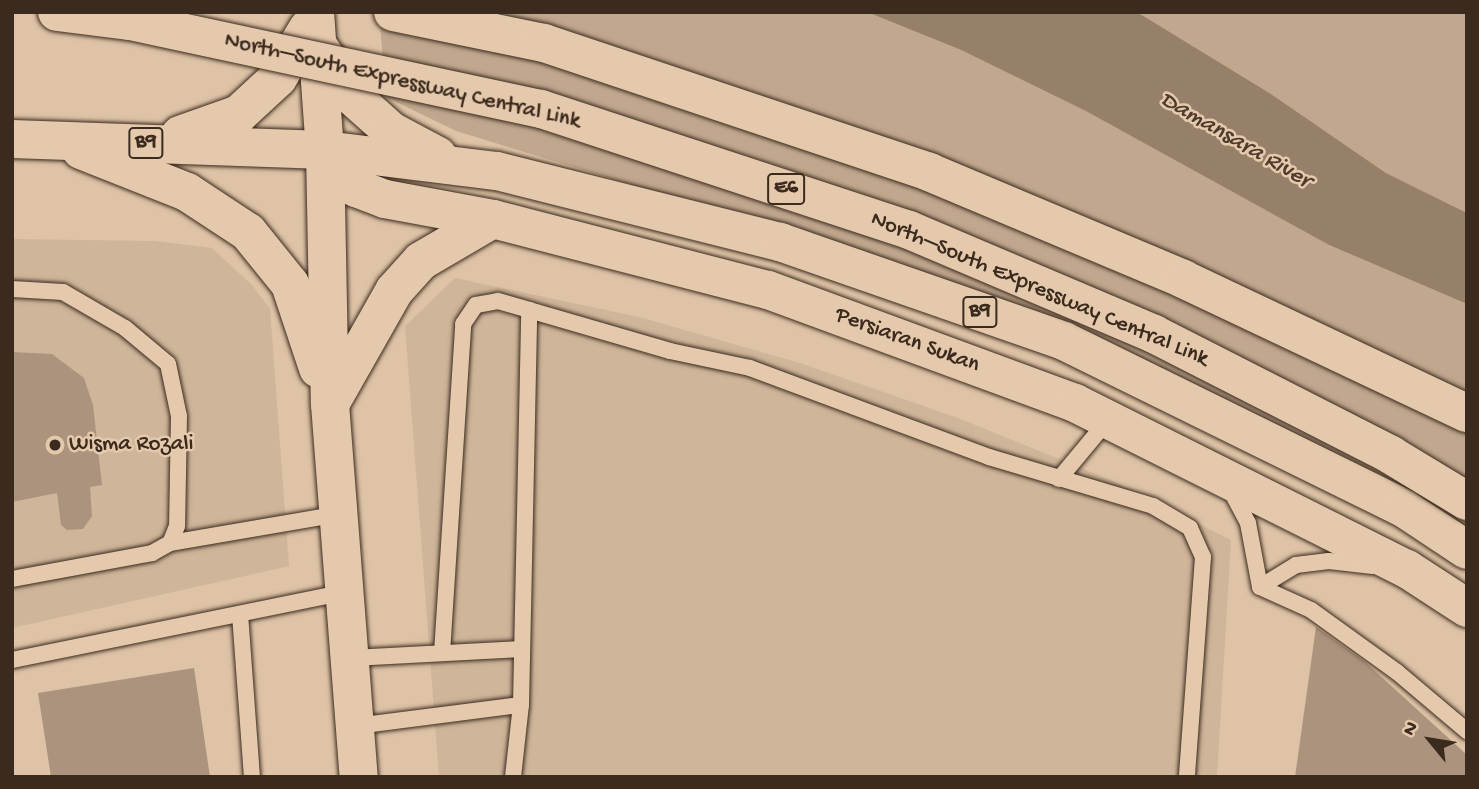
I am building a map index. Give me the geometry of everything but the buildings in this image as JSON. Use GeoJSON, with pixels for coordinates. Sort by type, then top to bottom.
{"type":"FeatureCollection","features":[{"type":"Feature","properties":{"kind":"main road","name":"North–South Expressway Central Link"},"geometry":{"type":"LineString","coordinates":[[57,12],[130,21],[541,109],[909,230],[1154,334],[1391,455],[1467,501]]}},
{"type":"Feature","properties":{"kind":"main road"},"geometry":{"type":"LineString","coordinates":[[393,12],[544,43],[929,172],[1183,279],[1467,413]]}},
{"type":"Feature","properties":{"kind":"main road"},"geometry":{"type":"LineString","coordinates":[[141,143],[199,131],[239,114],[278,78],[316,24]]}},
{"type":"Feature","properties":{"kind":"main road"},"geometry":{"type":"LineString","coordinates":[[316,24],[325,150],[330,404],[347,592],[359,777]]}},
{"type":"Feature","properties":{"kind":"main road"},"geometry":{"type":"LineString","coordinates":[[316,24],[352,96],[391,131],[458,166]]}},
{"type":"Feature","properties":{"kind":"main road","name":"B9"},"geometry":{"type":"LineString","coordinates":[[12,139],[325,150],[497,171],[780,242],[1064,341],[1405,509],[1467,550]]}},
{"type":"Feature","properties":{"kind":"main road"},"geometry":{"type":"LineString","coordinates":[[57,140],[187,192],[248,232],[290,284],[330,404]]}},
{"type":"Feature","properties":{"kind":"main road","name":"Persiaran Sukan"},"geometry":{"type":"LineString","coordinates":[[325,150],[356,188],[392,200],[493,219],[768,290],[1075,403],[1407,569],[1467,608]]}},
{"type":"Feature","properties":{"kind":"main road"},"geometry":{"type":"LineString","coordinates":[[330,404],[394,291],[421,261],[493,219]]}},
{"type":"Feature","properties":{"kind":"lane"},"geometry":{"type":"LineString","coordinates":[[12,289],[63,292],[125,328],[168,364],[179,416],[177,526],[170,543]]}},
{"type":"Feature","properties":{"kind":"lane"},"geometry":{"type":"LineString","coordinates":[[442,653],[463,324],[476,305],[498,301],[670,351],[750,368],[1059,479],[1153,506],[1190,528],[1203,557],[1187,777]]}},
{"type":"Feature","properties":{"kind":"lane"},"geometry":{"type":"LineString","coordinates":[[513,777],[521,705],[529,310]]}},
{"type":"Feature","properties":{"kind":"lane"},"geometry":{"type":"LineString","coordinates":[[1059,479],[1108,420]]}},
{"type":"Feature","properties":{"kind":"lane"},"geometry":{"type":"LineString","coordinates":[[1212,472],[1237,497],[1248,523],[1260,587]]}},
{"type":"Feature","properties":{"kind":"lane"},"geometry":{"type":"LineString","coordinates":[[12,579],[152,553],[170,543],[340,514]]}},
{"type":"Feature","properties":{"kind":"lane"},"geometry":{"type":"LineString","coordinates":[[1260,587],[1296,565],[1329,561],[1407,569]]}},
{"type":"Feature","properties":{"kind":"lane"},"geometry":{"type":"LineString","coordinates":[[1260,587],[1311,610],[1397,672],[1467,731]]}},
{"type":"Feature","properties":{"kind":"lane"},"geometry":{"type":"LineString","coordinates":[[12,660],[347,592]]}},
{"type":"Feature","properties":{"kind":"lane"},"geometry":{"type":"LineString","coordinates":[[240,614],[252,777]]}},
{"type":"Feature","properties":{"kind":"lane"},"geometry":{"type":"LineString","coordinates":[[352,658],[522,649]]}},
{"type":"Feature","properties":{"kind":"lane"},"geometry":{"type":"LineString","coordinates":[[356,726],[521,705]]}},
{"type":"Feature","properties":{"kind":"shaded area"},"geometry":{"type":"Polygon","coordinates":[[[379,12],[867,12],[961,50],[1086,110],[1329,245],[1467,304],[1467,559],[1406,524],[790,233],[456,131],[386,97],[379,12]]]}},
{"type":"Feature","properties":{"kind":"shaded area"},"geometry":{"type":"Polygon","coordinates":[[[1137,12],[1467,12],[1467,213],[1386,173],[1271,94],[1137,12]]]}},
{"type":"Feature","properties":{"kind":"shaded area"},"geometry":{"type":"Polygon","coordinates":[[[12,239],[154,241],[212,248],[252,285],[270,309],[289,566],[12,628],[12,239]]]}},
{"type":"Feature","properties":{"kind":"shaded area"},"geometry":{"type":"Polygon","coordinates":[[[455,278],[639,317],[800,363],[958,418],[1113,481],[1231,540],[1217,777],[439,777],[405,326],[455,278]]]}},
{"type":"Feature","properties":{"kind":"water","name":"Damansara River"},"geometry":{"type":"Polygon","coordinates":[[[867,12],[1137,12],[1271,94],[1386,173],[1467,213],[1467,304],[1329,245],[1086,111],[961,50],[867,12]]]}},
{"type":"Feature","properties":{"kind":"place","name":"Wisma Rozali"},"geometry":{"type":"Point","coordinates":[55,445]}}]}
